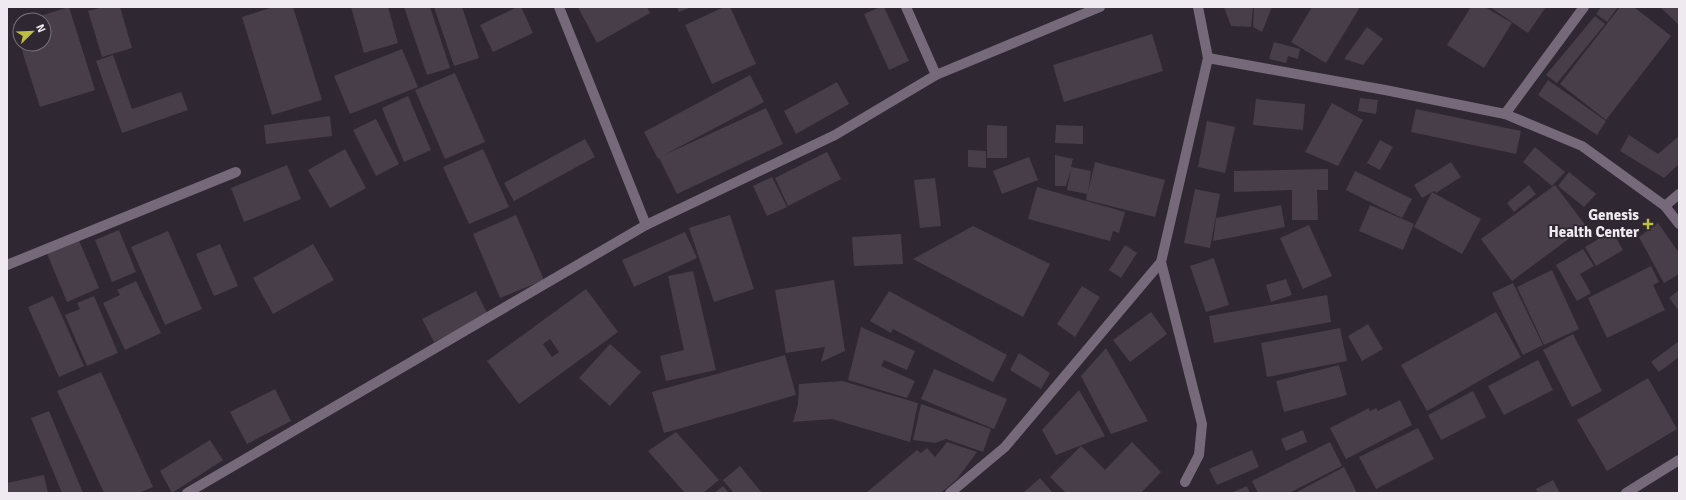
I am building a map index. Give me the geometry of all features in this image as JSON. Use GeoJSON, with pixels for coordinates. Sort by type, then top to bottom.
{"type":"FeatureCollection","features":[{"type":"Feature","properties":{"kind":"street"},"geometry":{"type":"LineString","coordinates":[[559,7],[646,225]]}},
{"type":"Feature","properties":{"kind":"street"},"geometry":{"type":"LineString","coordinates":[[906,7],[936,75]]}},
{"type":"Feature","properties":{"kind":"street"},"geometry":{"type":"LineString","coordinates":[[187,493],[646,225],[835,135],[936,75],[1100,7]]}},
{"type":"Feature","properties":{"kind":"street"},"geometry":{"type":"LineString","coordinates":[[950,493],[1005,447],[1161,262],[1208,58],[1198,7]]}},
{"type":"Feature","properties":{"kind":"street"},"geometry":{"type":"LineString","coordinates":[[1505,114],[1584,7]]}},
{"type":"Feature","properties":{"kind":"street"},"geometry":{"type":"LineString","coordinates":[[1208,58],[1385,90],[1505,114],[1582,146],[1665,206],[1679,224]]}},
{"type":"Feature","properties":{"kind":"street"},"geometry":{"type":"LineString","coordinates":[[7,264],[236,172]]}},
{"type":"Feature","properties":{"kind":"street"},"geometry":{"type":"LineString","coordinates":[[1665,206],[1679,194]]}},
{"type":"Feature","properties":{"kind":"street"},"geometry":{"type":"LineString","coordinates":[[1161,262],[1202,424],[1199,454],[1185,482]]}},
{"type":"Feature","properties":{"kind":"street"},"geometry":{"type":"LineString","coordinates":[[1626,493],[1679,460]]}},
{"type":"Feature","properties":{"kind":"building"},"geometry":{"type":"Polygon","coordinates":[[[69,7],[95,90],[40,107],[23,52],[52,52],[52,12],[69,7]]]}},
{"type":"Feature","properties":{"kind":"building"},"geometry":{"type":"Polygon","coordinates":[[[103,7],[120,7],[132,48],[102,57],[88,11],[103,7]]]}},
{"type":"Feature","properties":{"kind":"building"},"geometry":{"type":"Polygon","coordinates":[[[273,7],[293,7],[322,100],[272,115],[242,17],[273,7]]]}},
{"type":"Feature","properties":{"kind":"building"},"geometry":{"type":"Polygon","coordinates":[[[351,7],[388,7],[398,43],[364,53],[351,7]]]}},
{"type":"Feature","properties":{"kind":"building"},"geometry":{"type":"Polygon","coordinates":[[[404,7],[430,7],[450,68],[427,75],[404,7]]]}},
{"type":"Feature","properties":{"kind":"building"},"geometry":{"type":"Polygon","coordinates":[[[434,7],[462,7],[479,58],[454,66],[434,7]]]}},
{"type":"Feature","properties":{"kind":"building"},"geometry":{"type":"Polygon","coordinates":[[[517,7],[521,7],[533,33],[493,52],[480,25],[517,7]]]}},
{"type":"Feature","properties":{"kind":"building"},"geometry":{"type":"Polygon","coordinates":[[[578,7],[647,7],[650,13],[597,43],[578,7]]]}},
{"type":"Feature","properties":{"kind":"building"},"geometry":{"type":"Polygon","coordinates":[[[677,7],[692,7],[679,12],[677,7]]]}},
{"type":"Feature","properties":{"kind":"building"},"geometry":{"type":"Polygon","coordinates":[[[724,7],[730,7],[756,64],[712,84],[685,25],[724,7]]]}},
{"type":"Feature","properties":{"kind":"building"},"geometry":{"type":"Polygon","coordinates":[[[880,7],[884,7],[909,61],[889,70],[864,14],[880,7]]]}},
{"type":"Feature","properties":{"kind":"building"},"geometry":{"type":"Polygon","coordinates":[[[1224,7],[1253,7],[1251,27],[1231,26],[1224,7]]]}},
{"type":"Feature","properties":{"kind":"building"},"geometry":{"type":"Polygon","coordinates":[[[1254,7],[1272,7],[1262,32],[1253,27],[1254,7]]]}},
{"type":"Feature","properties":{"kind":"building"},"geometry":{"type":"Polygon","coordinates":[[[1312,7],[1360,7],[1326,63],[1291,42],[1312,7]]]}},
{"type":"Feature","properties":{"kind":"building"},"geometry":{"type":"Polygon","coordinates":[[[1471,7],[1485,7],[1512,23],[1484,68],[1447,45],[1471,7]]]}},
{"type":"Feature","properties":{"kind":"building"},"geometry":{"type":"Polygon","coordinates":[[[1490,7],[1546,7],[1528,33],[1490,7]]]}},
{"type":"Feature","properties":{"kind":"building"},"geometry":{"type":"Polygon","coordinates":[[[1601,7],[1618,7],[1607,22],[1596,14],[1601,7]]]}},
{"type":"Feature","properties":{"kind":"building"},"geometry":{"type":"Polygon","coordinates":[[[1620,7],[1634,7],[1671,36],[1606,120],[1560,84],[1620,7]]]}},
{"type":"Feature","properties":{"kind":"building"},"geometry":{"type":"Polygon","coordinates":[[[1660,7],[1679,7],[1679,25],[1660,7]]]}},
{"type":"Feature","properties":{"kind":"building"},"geometry":{"type":"Polygon","coordinates":[[[1595,16],[1605,24],[1557,83],[1546,75],[1595,16]]]}},
{"type":"Feature","properties":{"kind":"building"},"geometry":{"type":"Polygon","coordinates":[[[1367,27],[1383,39],[1363,65],[1344,59],[1367,27]]]}},
{"type":"Feature","properties":{"kind":"building"},"geometry":{"type":"Polygon","coordinates":[[[1152,34],[1163,71],[1064,102],[1053,65],[1152,34]]]}},
{"type":"Feature","properties":{"kind":"building"},"geometry":{"type":"Polygon","coordinates":[[[1274,42],[1300,49],[1298,59],[1288,56],[1286,63],[1269,59],[1274,42]]]}},
{"type":"Feature","properties":{"kind":"building"},"geometry":{"type":"Polygon","coordinates":[[[402,49],[418,87],[350,114],[334,76],[402,49]]]}},
{"type":"Feature","properties":{"kind":"building"},"geometry":{"type":"Polygon","coordinates":[[[113,55],[132,109],[181,92],[188,110],[122,133],[96,61],[113,55]]]}},
{"type":"Feature","properties":{"kind":"building"},"geometry":{"type":"Polygon","coordinates":[[[455,73],[485,142],[445,159],[415,90],[455,73]]]}},
{"type":"Feature","properties":{"kind":"building"},"geometry":{"type":"Polygon","coordinates":[[[750,75],[764,102],[664,155],[766,108],[783,144],[677,194],[644,132],[750,75]]]}},
{"type":"Feature","properties":{"kind":"building"},"geometry":{"type":"Polygon","coordinates":[[[1548,80],[1606,121],[1597,135],[1538,95],[1548,80]]]}},
{"type":"Feature","properties":{"kind":"building"},"geometry":{"type":"Polygon","coordinates":[[[837,82],[849,104],[796,134],[784,111],[837,82]]]}},
{"type":"Feature","properties":{"kind":"building"},"geometry":{"type":"Polygon","coordinates":[[[408,96],[431,150],[404,162],[382,108],[408,96]]]}},
{"type":"Feature","properties":{"kind":"building"},"geometry":{"type":"Polygon","coordinates":[[[1360,98],[1378,100],[1376,114],[1358,111],[1360,98]]]}},
{"type":"Feature","properties":{"kind":"building"},"geometry":{"type":"Polygon","coordinates":[[[1256,99],[1305,104],[1303,130],[1253,125],[1256,99]]]}},
{"type":"Feature","properties":{"kind":"building"},"geometry":{"type":"Polygon","coordinates":[[[1332,103],[1363,120],[1338,166],[1305,152],[1332,103]]]}},
{"type":"Feature","properties":{"kind":"building"},"geometry":{"type":"Polygon","coordinates":[[[1416,109],[1521,131],[1516,154],[1411,132],[1416,109]]]}},
{"type":"Feature","properties":{"kind":"building"},"geometry":{"type":"Polygon","coordinates":[[[330,116],[332,136],[266,144],[264,125],[330,116]]]}},
{"type":"Feature","properties":{"kind":"building"},"geometry":{"type":"Polygon","coordinates":[[[376,119],[399,164],[376,176],[353,130],[376,119]]]}},
{"type":"Feature","properties":{"kind":"building"},"geometry":{"type":"Polygon","coordinates":[[[1207,121],[1235,127],[1225,173],[1198,167],[1207,121]]]}},
{"type":"Feature","properties":{"kind":"building"},"geometry":{"type":"Polygon","coordinates":[[[987,125],[1007,126],[1007,158],[987,158],[987,125]]]}},
{"type":"Feature","properties":{"kind":"building"},"geometry":{"type":"Polygon","coordinates":[[[1056,125],[1083,126],[1083,144],[1055,143],[1056,125]]]}},
{"type":"Feature","properties":{"kind":"building"},"geometry":{"type":"Polygon","coordinates":[[[1629,135],[1658,154],[1679,136],[1679,164],[1664,178],[1620,151],[1629,135]]]}},
{"type":"Feature","properties":{"kind":"building"},"geometry":{"type":"Polygon","coordinates":[[[585,139],[595,157],[514,201],[504,183],[585,139]]]}},
{"type":"Feature","properties":{"kind":"building"},"geometry":{"type":"Polygon","coordinates":[[[1380,140],[1393,147],[1380,170],[1367,163],[1380,140]]]}},
{"type":"Feature","properties":{"kind":"building"},"geometry":{"type":"Polygon","coordinates":[[[1535,147],[1565,172],[1552,186],[1523,162],[1535,147]]]}},
{"type":"Feature","properties":{"kind":"building"},"geometry":{"type":"Polygon","coordinates":[[[345,149],[366,188],[330,208],[308,170],[345,149]]]}},
{"type":"Feature","properties":{"kind":"building"},"geometry":{"type":"Polygon","coordinates":[[[483,149],[509,207],[469,224],[443,167],[483,149]]]}},
{"type":"Feature","properties":{"kind":"building"},"geometry":{"type":"Polygon","coordinates":[[[968,150],[986,151],[986,168],[968,167],[968,150]]]}},
{"type":"Feature","properties":{"kind":"building"},"geometry":{"type":"Polygon","coordinates":[[[827,152],[841,179],[788,206],[775,178],[827,152]]]}},
{"type":"Feature","properties":{"kind":"building"},"geometry":{"type":"Polygon","coordinates":[[[1055,155],[1073,159],[1071,167],[1091,171],[1088,192],[1095,162],[1165,180],[1155,217],[1086,200],[1087,194],[1067,190],[1071,169],[1066,186],[1055,186],[1055,155]]]}},
{"type":"Feature","properties":{"kind":"building"},"geometry":{"type":"Polygon","coordinates":[[[1029,157],[1038,180],[1002,194],[993,171],[1029,157]]]}},
{"type":"Feature","properties":{"kind":"building"},"geometry":{"type":"Polygon","coordinates":[[[1451,162],[1461,177],[1436,193],[1434,191],[1422,198],[1414,185],[1451,162]]]}},
{"type":"Feature","properties":{"kind":"building"},"geometry":{"type":"Polygon","coordinates":[[[287,165],[301,199],[244,222],[231,188],[287,165]]]}},
{"type":"Feature","properties":{"kind":"building"},"geometry":{"type":"Polygon","coordinates":[[[1328,169],[1328,190],[1317,190],[1318,220],[1292,220],[1292,190],[1234,192],[1234,171],[1328,169]]]}},
{"type":"Feature","properties":{"kind":"building"},"geometry":{"type":"Polygon","coordinates":[[[1355,171],[1412,199],[1402,218],[1346,190],[1355,171]]]}},
{"type":"Feature","properties":{"kind":"building"},"geometry":{"type":"Polygon","coordinates":[[[1569,172],[1596,194],[1584,207],[1558,186],[1569,172]]]}},
{"type":"Feature","properties":{"kind":"building"},"geometry":{"type":"Polygon","coordinates":[[[772,177],[787,207],[767,216],[753,186],[772,177]]]}},
{"type":"Feature","properties":{"kind":"building"},"geometry":{"type":"Polygon","coordinates":[[[935,178],[941,226],[920,228],[914,180],[935,178]]]}},
{"type":"Feature","properties":{"kind":"building"},"geometry":{"type":"Polygon","coordinates":[[[1529,185],[1536,194],[1514,212],[1507,203],[1529,185]]]}},
{"type":"Feature","properties":{"kind":"building"},"geometry":{"type":"Polygon","coordinates":[[[1555,185],[1586,226],[1512,281],[1481,239],[1555,185]]]}},
{"type":"Feature","properties":{"kind":"building"},"geometry":{"type":"Polygon","coordinates":[[[1037,187],[1125,212],[1119,233],[1113,231],[1110,241],[1028,219],[1037,187]]]}},
{"type":"Feature","properties":{"kind":"building"},"geometry":{"type":"Polygon","coordinates":[[[1195,189],[1220,194],[1210,248],[1184,243],[1195,189]]]}},
{"type":"Feature","properties":{"kind":"building"},"geometry":{"type":"Polygon","coordinates":[[[1432,192],[1481,219],[1462,254],[1414,227],[1432,192]]]}},
{"type":"Feature","properties":{"kind":"building"},"geometry":{"type":"Polygon","coordinates":[[[1281,205],[1285,227],[1213,241],[1216,218],[1281,205]]]}},
{"type":"Feature","properties":{"kind":"building"},"geometry":{"type":"Polygon","coordinates":[[[1370,205],[1414,224],[1403,250],[1359,231],[1370,205]]]}},
{"type":"Feature","properties":{"kind":"building"},"geometry":{"type":"Polygon","coordinates":[[[516,215],[544,280],[500,298],[473,234],[516,215]]]}},
{"type":"Feature","properties":{"kind":"building"},"geometry":{"type":"Polygon","coordinates":[[[730,215],[754,289],[714,302],[689,228],[730,215]]]}},
{"type":"Feature","properties":{"kind":"building"},"geometry":{"type":"Polygon","coordinates":[[[1658,223],[1679,253],[1679,274],[1664,283],[1639,237],[1658,223]]]}},
{"type":"Feature","properties":{"kind":"building"},"geometry":{"type":"Polygon","coordinates":[[[1309,225],[1332,276],[1303,289],[1280,238],[1309,225]]]}},
{"type":"Feature","properties":{"kind":"building"},"geometry":{"type":"Polygon","coordinates":[[[973,226],[1050,264],[1023,317],[913,259],[973,226]]]}},
{"type":"Feature","properties":{"kind":"building"},"geometry":{"type":"Polygon","coordinates":[[[119,230],[136,272],[112,282],[95,240],[119,230]]]}},
{"type":"Feature","properties":{"kind":"building"},"geometry":{"type":"Polygon","coordinates":[[[168,231],[202,309],[165,325],[131,247],[168,231]]]}},
{"type":"Feature","properties":{"kind":"building"},"geometry":{"type":"Polygon","coordinates":[[[1612,231],[1623,250],[1596,266],[1585,247],[1612,231]]]}},
{"type":"Feature","properties":{"kind":"building"},"geometry":{"type":"Polygon","coordinates":[[[685,232],[697,258],[634,287],[622,260],[685,232]]]}},
{"type":"Feature","properties":{"kind":"building"},"geometry":{"type":"Polygon","coordinates":[[[901,234],[903,264],[854,266],[852,237],[901,234]]]}},
{"type":"Feature","properties":{"kind":"building"},"geometry":{"type":"Polygon","coordinates":[[[78,238],[99,288],[67,302],[46,251],[78,238]]]}},
{"type":"Feature","properties":{"kind":"building"},"geometry":{"type":"Polygon","coordinates":[[[220,244],[238,286],[214,296],[196,254],[220,244]]]}},
{"type":"Feature","properties":{"kind":"building"},"geometry":{"type":"Polygon","coordinates":[[[313,244],[334,280],[273,314],[253,278],[313,244]]]}},
{"type":"Feature","properties":{"kind":"building"},"geometry":{"type":"Polygon","coordinates":[[[1125,245],[1137,253],[1121,278],[1109,270],[1125,245]]]}},
{"type":"Feature","properties":{"kind":"building"},"geometry":{"type":"Polygon","coordinates":[[[1583,249],[1594,266],[1580,274],[1591,293],[1577,301],[1556,265],[1583,249]]]}},
{"type":"Feature","properties":{"kind":"building"},"geometry":{"type":"Polygon","coordinates":[[[1214,258],[1229,305],[1206,312],[1190,266],[1214,258]]]}},
{"type":"Feature","properties":{"kind":"building"},"geometry":{"type":"Polygon","coordinates":[[[1651,266],[1659,282],[1653,285],[1665,310],[1607,338],[1588,298],[1651,266]]]}},
{"type":"Feature","properties":{"kind":"building"},"geometry":{"type":"Polygon","coordinates":[[[1552,270],[1579,329],[1544,345],[1517,287],[1552,270]]]}},
{"type":"Feature","properties":{"kind":"building"},"geometry":{"type":"Polygon","coordinates":[[[693,271],[716,370],[666,381],[660,356],[684,350],[668,276],[693,271]]]}},
{"type":"Feature","properties":{"kind":"building"},"geometry":{"type":"Polygon","coordinates":[[[1286,279],[1292,295],[1271,302],[1266,285],[1286,279]]]}},
{"type":"Feature","properties":{"kind":"building"},"geometry":{"type":"Polygon","coordinates":[[[834,280],[845,351],[821,362],[825,347],[786,353],[775,290],[834,280]]]}},
{"type":"Feature","properties":{"kind":"building"},"geometry":{"type":"Polygon","coordinates":[[[136,281],[161,333],[125,350],[103,303],[120,295],[117,290],[136,281]]]}},
{"type":"Feature","properties":{"kind":"building"},"geometry":{"type":"Polygon","coordinates":[[[1513,283],[1543,345],[1523,355],[1492,293],[1513,283]]]}},
{"type":"Feature","properties":{"kind":"building"},"geometry":{"type":"Polygon","coordinates":[[[1082,286],[1100,297],[1075,337],[1057,324],[1082,286]]]}},
{"type":"Feature","properties":{"kind":"building"},"geometry":{"type":"Polygon","coordinates":[[[586,289],[618,332],[519,404],[487,361],[586,289]],[[550,339],[543,344],[552,357],[559,352],[550,339]]]}},
{"type":"Feature","properties":{"kind":"building"},"geometry":{"type":"Polygon","coordinates":[[[1679,290],[1679,311],[1669,298],[1679,290]]]}},
{"type":"Feature","properties":{"kind":"building"},"geometry":{"type":"Polygon","coordinates":[[[476,291],[488,315],[434,342],[422,319],[476,291]]]}},
{"type":"Feature","properties":{"kind":"building"},"geometry":{"type":"Polygon","coordinates":[[[889,291],[1007,355],[993,382],[893,329],[891,333],[870,321],[889,291]]]}},
{"type":"Feature","properties":{"kind":"building"},"geometry":{"type":"Polygon","coordinates":[[[1327,295],[1331,322],[1214,343],[1209,316],[1327,295]]]}},
{"type":"Feature","properties":{"kind":"building"},"geometry":{"type":"Polygon","coordinates":[[[53,296],[84,366],[59,377],[28,307],[53,296]]]}},
{"type":"Feature","properties":{"kind":"building"},"geometry":{"type":"Polygon","coordinates":[[[94,296],[118,353],[87,366],[65,315],[80,309],[77,303],[94,296]]]}},
{"type":"Feature","properties":{"kind":"building"},"geometry":{"type":"Polygon","coordinates":[[[1151,312],[1167,334],[1130,362],[1113,340],[1151,312]]]}},
{"type":"Feature","properties":{"kind":"building"},"geometry":{"type":"Polygon","coordinates":[[[1496,312],[1521,357],[1427,411],[1401,365],[1496,312]]]}},
{"type":"Feature","properties":{"kind":"building"},"geometry":{"type":"Polygon","coordinates":[[[1368,324],[1383,349],[1362,361],[1348,336],[1368,324]]]}},
{"type":"Feature","properties":{"kind":"building"},"geometry":{"type":"Polygon","coordinates":[[[861,327],[915,351],[907,370],[884,360],[881,366],[915,381],[907,398],[848,380],[861,327]]]}},
{"type":"Feature","properties":{"kind":"building"},"geometry":{"type":"Polygon","coordinates":[[[1340,328],[1347,361],[1267,377],[1261,343],[1340,328]]]}},
{"type":"Feature","properties":{"kind":"building"},"geometry":{"type":"Polygon","coordinates":[[[1573,334],[1602,391],[1572,407],[1543,350],[1573,334]]]}},
{"type":"Feature","properties":{"kind":"building"},"geometry":{"type":"Polygon","coordinates":[[[1679,341],[1679,357],[1659,372],[1651,362],[1679,341]]]}},
{"type":"Feature","properties":{"kind":"building"},"geometry":{"type":"Polygon","coordinates":[[[610,344],[641,372],[610,406],[579,378],[610,344]]]}},
{"type":"Feature","properties":{"kind":"building"},"geometry":{"type":"Polygon","coordinates":[[[1106,348],[1148,421],[1111,434],[1081,376],[1106,348]]]}},
{"type":"Feature","properties":{"kind":"building"},"geometry":{"type":"Polygon","coordinates":[[[1019,353],[1050,373],[1041,389],[1010,370],[1019,353]]]}},
{"type":"Feature","properties":{"kind":"building"},"geometry":{"type":"Polygon","coordinates":[[[785,355],[796,395],[664,433],[652,392],[785,355]]]}},
{"type":"Feature","properties":{"kind":"building"},"geometry":{"type":"Polygon","coordinates":[[[1538,360],[1553,390],[1504,415],[1488,386],[1538,360]]]}},
{"type":"Feature","properties":{"kind":"building"},"geometry":{"type":"Polygon","coordinates":[[[1339,365],[1347,395],[1284,412],[1276,381],[1339,365]]]}},
{"type":"Feature","properties":{"kind":"building"},"geometry":{"type":"Polygon","coordinates":[[[934,369],[1007,399],[994,429],[921,399],[934,369]]]}},
{"type":"Feature","properties":{"kind":"building"},"geometry":{"type":"Polygon","coordinates":[[[101,372],[153,487],[139,493],[104,493],[57,391],[101,372]]]}},
{"type":"Feature","properties":{"kind":"building"},"geometry":{"type":"Polygon","coordinates":[[[1648,378],[1677,429],[1607,471],[1577,420],[1648,378]]]}},
{"type":"Feature","properties":{"kind":"building"},"geometry":{"type":"Polygon","coordinates":[[[842,381],[918,403],[910,442],[832,419],[793,422],[798,404],[799,384],[842,381]]]}},
{"type":"Feature","properties":{"kind":"building"},"geometry":{"type":"Polygon","coordinates":[[[275,389],[291,421],[247,444],[230,412],[275,389]]]}},
{"type":"Feature","properties":{"kind":"building"},"geometry":{"type":"Polygon","coordinates":[[[1079,390],[1105,436],[1056,455],[1042,430],[1079,390]]]}},
{"type":"Feature","properties":{"kind":"building"},"geometry":{"type":"Polygon","coordinates":[[[1473,391],[1486,417],[1441,440],[1428,415],[1473,391]]]}},
{"type":"Feature","properties":{"kind":"building"},"geometry":{"type":"Polygon","coordinates":[[[1400,400],[1412,425],[1346,459],[1330,428],[1369,408],[1370,411],[1376,408],[1378,411],[1400,400]]]}},
{"type":"Feature","properties":{"kind":"building"},"geometry":{"type":"Polygon","coordinates":[[[921,404],[991,429],[983,452],[946,439],[935,443],[913,440],[921,404]]]}},
{"type":"Feature","properties":{"kind":"building"},"geometry":{"type":"Polygon","coordinates":[[[49,411],[83,493],[62,493],[31,418],[49,411]]]}},
{"type":"Feature","properties":{"kind":"building"},"geometry":{"type":"Polygon","coordinates":[[[1418,428],[1434,459],[1376,489],[1359,457],[1418,428]]]}},
{"type":"Feature","properties":{"kind":"building"},"geometry":{"type":"Polygon","coordinates":[[[1303,430],[1307,442],[1286,451],[1281,439],[1303,430]]]}},
{"type":"Feature","properties":{"kind":"building"},"geometry":{"type":"Polygon","coordinates":[[[676,432],[719,480],[703,493],[685,493],[648,451],[676,432]]]}},
{"type":"Feature","properties":{"kind":"building"},"geometry":{"type":"Polygon","coordinates":[[[210,440],[223,460],[172,493],[160,471],[210,440]]]}},
{"type":"Feature","properties":{"kind":"building"},"geometry":{"type":"Polygon","coordinates":[[[947,442],[977,452],[957,479],[941,493],[866,493],[917,450],[921,453],[927,448],[935,457],[947,442]]]}},
{"type":"Feature","properties":{"kind":"building"},"geometry":{"type":"Polygon","coordinates":[[[1132,442],[1161,472],[1141,493],[1066,493],[1050,477],[1081,446],[1105,470],[1132,442]]]}},
{"type":"Feature","properties":{"kind":"building"},"geometry":{"type":"Polygon","coordinates":[[[1330,442],[1342,466],[1289,493],[1258,493],[1252,481],[1330,442]]]}},
{"type":"Feature","properties":{"kind":"building"},"geometry":{"type":"Polygon","coordinates":[[[1252,450],[1259,467],[1217,485],[1209,469],[1252,450]]]}},
{"type":"Feature","properties":{"kind":"building"},"geometry":{"type":"Polygon","coordinates":[[[740,466],[762,493],[734,493],[723,480],[740,466]]]}},
{"type":"Feature","properties":{"kind":"building"},"geometry":{"type":"Polygon","coordinates":[[[1344,467],[1357,493],[1295,493],[1344,467]]]}},
{"type":"Feature","properties":{"kind":"building"},"geometry":{"type":"Polygon","coordinates":[[[44,475],[48,493],[7,493],[7,483],[44,475]]]}},
{"type":"Feature","properties":{"kind":"building"},"geometry":{"type":"Polygon","coordinates":[[[1040,478],[1053,493],[1023,493],[1040,478]]]}},
{"type":"Feature","properties":{"kind":"building"},"geometry":{"type":"Polygon","coordinates":[[[1553,480],[1560,493],[1538,493],[1536,489],[1553,480]]]}},
{"type":"Feature","properties":{"kind":"building"},"geometry":{"type":"Polygon","coordinates":[[[723,486],[729,493],[714,493],[723,486]]]}},
{"type":"Feature","properties":{"kind":"building"},"geometry":{"type":"Polygon","coordinates":[[[1247,486],[1250,493],[1231,493],[1247,486]]]}},
{"type":"Feature","properties":{"kind":"place","name":"Genesis Health Center"},"geometry":{"type":"Point","coordinates":[1648,224]}}]}
